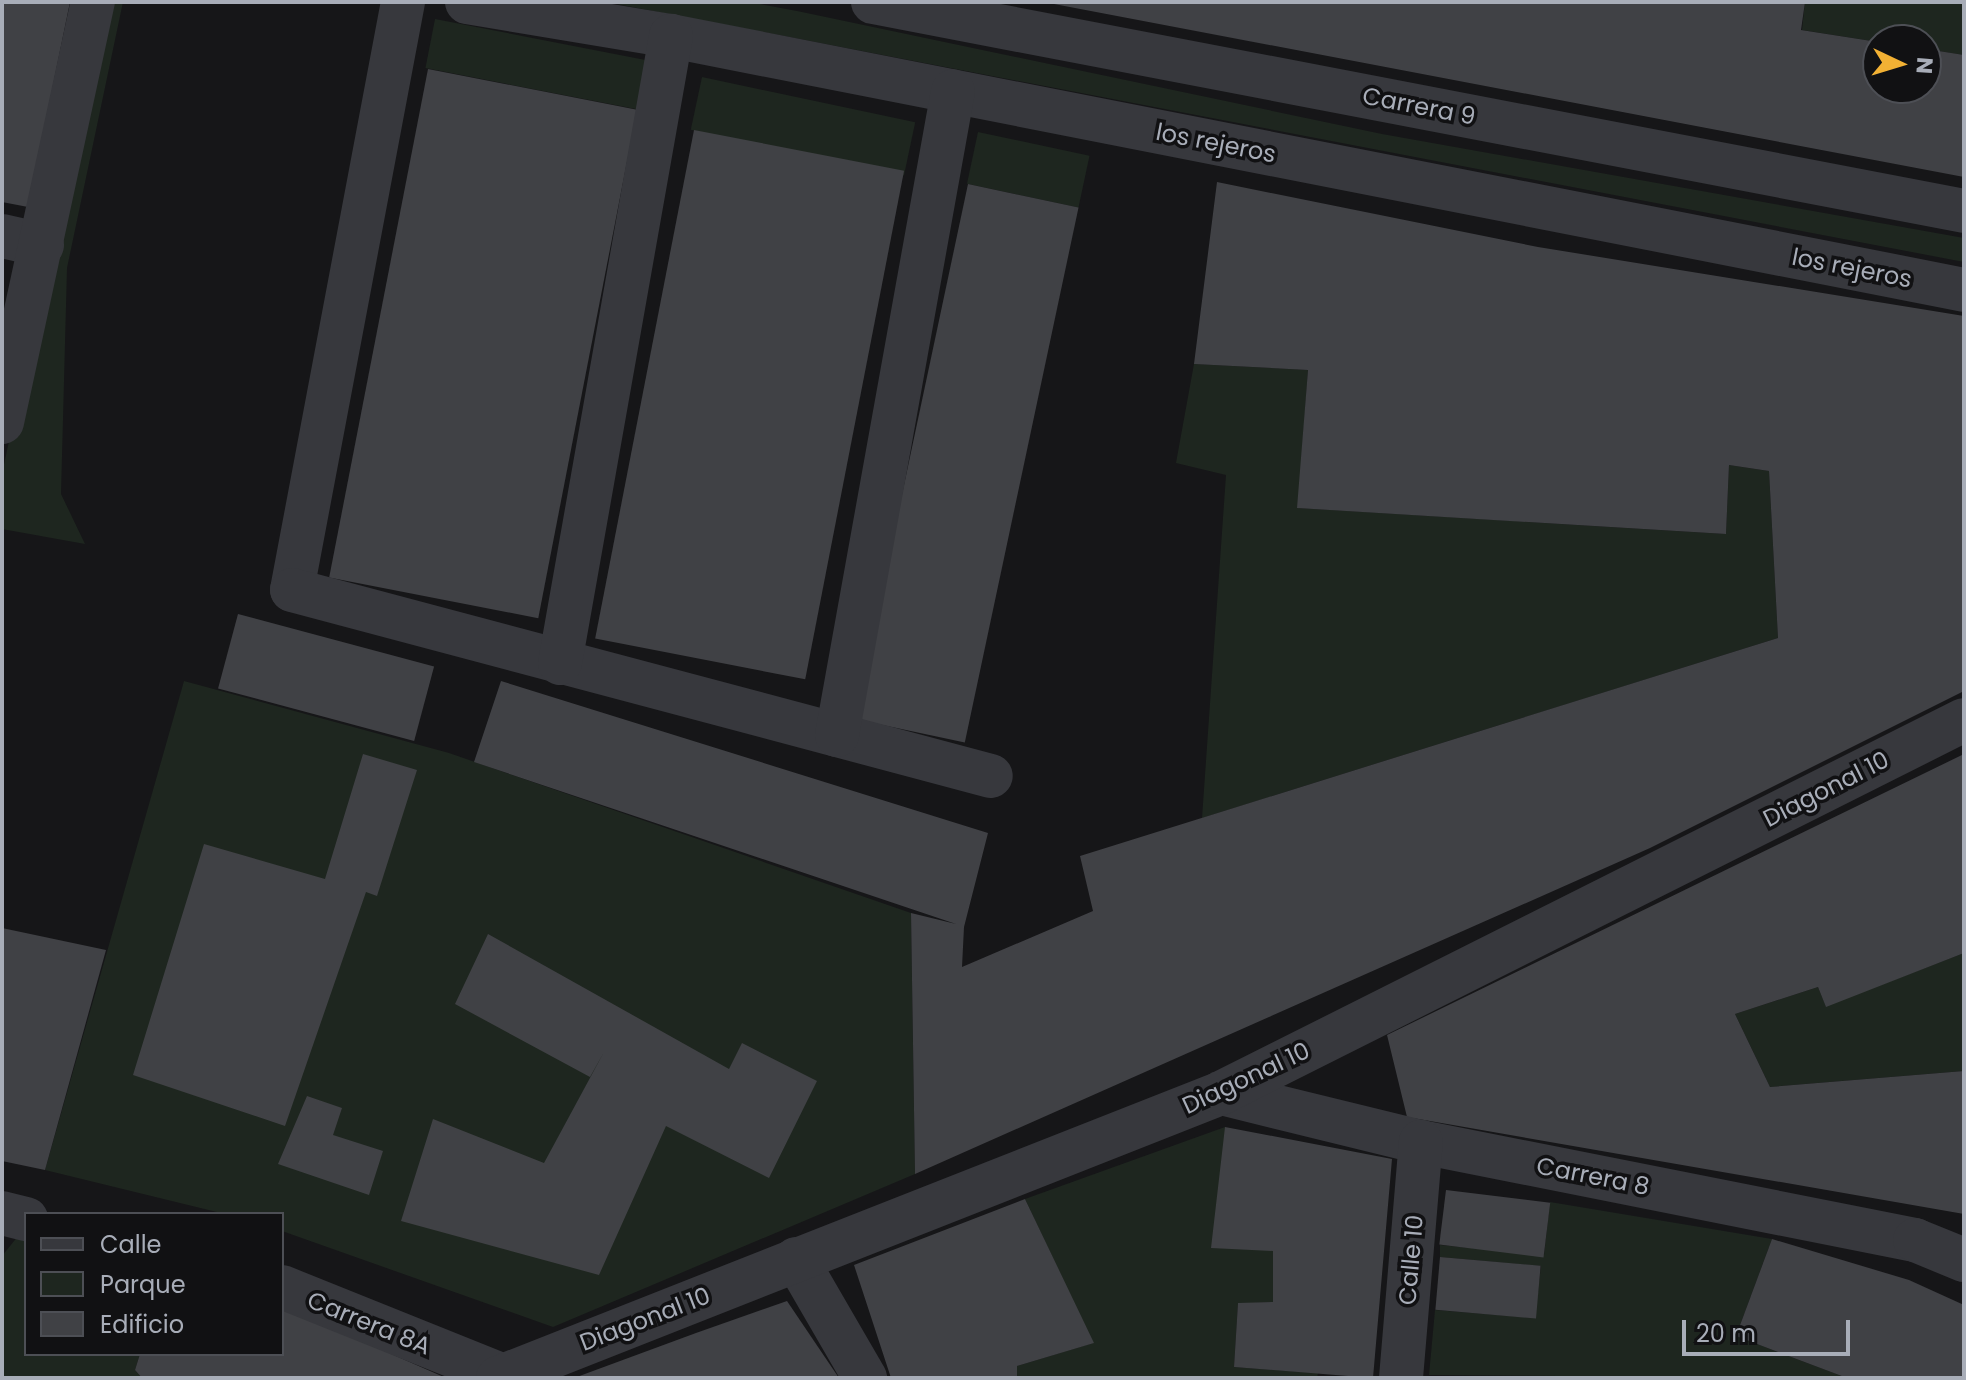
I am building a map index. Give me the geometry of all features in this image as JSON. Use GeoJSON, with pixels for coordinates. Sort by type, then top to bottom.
{"type":"FeatureCollection","features":[{"type":"Feature","properties":{"kind":"street"},"geometry":{"type":"LineString","coordinates":[[2,422],[22,241],[93,2]]}},
{"type":"Feature","properties":{"kind":"street"},"geometry":{"type":"LineString","coordinates":[[403,2],[292,590],[991,776]]}},
{"type":"Feature","properties":{"kind":"street","name":"los rejeros"},"geometry":{"type":"LineString","coordinates":[[467,2],[671,36],[1964,290]]}},
{"type":"Feature","properties":{"kind":"street","name":"Carrera 9"},"geometry":{"type":"LineString","coordinates":[[873,2],[1964,211]]}},
{"type":"Feature","properties":{"kind":"street"},"geometry":{"type":"LineString","coordinates":[[560,663],[671,36]]}},
{"type":"Feature","properties":{"kind":"street"},"geometry":{"type":"LineString","coordinates":[[837,735],[953,91]]}},
{"type":"Feature","properties":{"kind":"street","name":"Diagonal 10"},"geometry":{"type":"LineString","coordinates":[[500,1377],[1221,1093],[1964,720]]}},
{"type":"Feature","properties":{"kind":"street","name":"Carrera 8"},"geometry":{"type":"LineString","coordinates":[[1221,1093],[1421,1142],[1915,1240],[1964,1260]]}},
{"type":"Feature","properties":{"kind":"street","name":"Calle 10"},"geometry":{"type":"LineString","coordinates":[[1401,1378],[1421,1142]]}},
{"type":"Feature","properties":{"kind":"street"},"geometry":{"type":"LineString","coordinates":[[2,1213],[24,1218]]}},
{"type":"Feature","properties":{"kind":"street"},"geometry":{"type":"LineString","coordinates":[[796,1259],[865,1378]]}},
{"type":"Feature","properties":{"kind":"street","name":"Carrera 8A"},"geometry":{"type":"LineString","coordinates":[[284,1288],[500,1377]]}},
{"type":"Feature","properties":{"kind":"green space"},"geometry":{"type":"Polygon","coordinates":[[[102,2],[123,2],[67,268],[61,494],[85,544],[2,529],[2,474],[102,2]]]}},
{"type":"Feature","properties":{"kind":"green space"},"geometry":{"type":"Polygon","coordinates":[[[606,2],[749,2],[797,11],[1382,134],[1964,238],[1964,262],[606,2]]]}},
{"type":"Feature","properties":{"kind":"green space"},"geometry":{"type":"Polygon","coordinates":[[[1805,2],[1964,2],[1964,55],[1942,52],[1942,24],[1862,24],[1862,39],[1802,30],[1805,2]]]}},
{"type":"Feature","properties":{"kind":"green space"},"geometry":{"type":"Polygon","coordinates":[[[435,19],[648,60],[638,109],[425,68],[435,19]]]}},
{"type":"Feature","properties":{"kind":"green space"},"geometry":{"type":"Polygon","coordinates":[[[702,77],[915,122],[904,175],[691,130],[702,77]]]}},
{"type":"Feature","properties":{"kind":"green space"},"geometry":{"type":"Polygon","coordinates":[[[978,132],[1090,156],[1078,208],[967,184],[978,132]]]}},
{"type":"Feature","properties":{"kind":"green space"},"geometry":{"type":"Polygon","coordinates":[[[1194,364],[1308,370],[1298,508],[1726,534],[1729,465],[1769,471],[1778,638],[1202,818],[1226,475],[1176,463],[1194,364]]]}},
{"type":"Feature","properties":{"kind":"green space"},"geometry":{"type":"Polygon","coordinates":[[[184,681],[449,753],[911,913],[915,1174],[553,1327],[284,1232],[284,1212],[217,1212],[45,1170],[184,681]]]}},
{"type":"Feature","properties":{"kind":"green space"},"geometry":{"type":"Polygon","coordinates":[[[1964,953],[1964,1071],[1770,1087],[1735,1014],[1818,987],[1826,1006],[1964,953]]]}},
{"type":"Feature","properties":{"kind":"green space"},"geometry":{"type":"Polygon","coordinates":[[[1225,1127],[1273,1251],[1273,1302],[1238,1304],[1234,1367],[1318,1373],[1317,1378],[1017,1378],[1017,1366],[1093,1343],[1025,1199],[1225,1127]]]}},
{"type":"Feature","properties":{"kind":"green space"},"geometry":{"type":"Polygon","coordinates":[[[1550,1202],[1772,1239],[1736,1336],[1847,1378],[1429,1375],[1435,1310],[1535,1318],[1541,1266],[1440,1257],[1440,1245],[1544,1255],[1550,1202]]]}},
{"type":"Feature","properties":{"kind":"green space"},"geometry":{"type":"Polygon","coordinates":[[[18,1236],[24,1238],[24,1356],[139,1356],[135,1370],[142,1378],[2,1378],[2,1256],[18,1236]]]}},
{"type":"Feature","properties":{"kind":"building"},"geometry":{"type":"Polygon","coordinates":[[[2,2],[70,2],[28,207],[2,202],[2,2]]]}},
{"type":"Feature","properties":{"kind":"building"},"geometry":{"type":"Polygon","coordinates":[[[1805,2],[1801,30],[1862,40],[1862,104],[1942,104],[1942,52],[1964,55],[1964,177],[1054,4],[1805,2]]]}},
{"type":"Feature","properties":{"kind":"building"},"geometry":{"type":"Polygon","coordinates":[[[428,69],[637,110],[538,618],[329,577],[428,69]]]}},
{"type":"Feature","properties":{"kind":"building"},"geometry":{"type":"Polygon","coordinates":[[[694,130],[904,171],[805,679],[595,638],[694,130]]]}},
{"type":"Feature","properties":{"kind":"building"},"geometry":{"type":"Polygon","coordinates":[[[1217,182],[1538,247],[1964,316],[1964,691],[1650,848],[915,1174],[911,913],[956,924],[474,762],[501,681],[988,833],[964,927],[962,967],[1093,911],[1080,856],[1778,638],[1769,471],[1729,465],[1726,534],[1297,508],[1308,370],[1194,364],[1217,182]]]}},
{"type":"Feature","properties":{"kind":"building"},"geometry":{"type":"Polygon","coordinates":[[[968,184],[1079,207],[965,743],[854,719],[968,184]]]}},
{"type":"Feature","properties":{"kind":"building"},"geometry":{"type":"Polygon","coordinates":[[[238,614],[434,667],[414,741],[218,688],[238,614]]]}},
{"type":"Feature","properties":{"kind":"building"},"geometry":{"type":"Polygon","coordinates":[[[363,754],[417,770],[377,896],[366,892],[285,1126],[133,1075],[204,844],[325,879],[363,754]]]}},
{"type":"Feature","properties":{"kind":"building"},"geometry":{"type":"Polygon","coordinates":[[[1964,754],[1964,953],[1826,1007],[1818,987],[1735,1014],[1770,1087],[1964,1071],[1964,1214],[1407,1117],[1387,1035],[1964,754]]]}},
{"type":"Feature","properties":{"kind":"building"},"geometry":{"type":"Polygon","coordinates":[[[2,928],[106,950],[45,1170],[2,1161],[2,928]]]}},
{"type":"Feature","properties":{"kind":"building"},"geometry":{"type":"Polygon","coordinates":[[[488,934],[729,1069],[742,1043],[817,1081],[769,1178],[666,1126],[599,1275],[401,1221],[433,1119],[544,1163],[604,1052],[590,1077],[455,1004],[488,934]]]}},
{"type":"Feature","properties":{"kind":"building"},"geometry":{"type":"Polygon","coordinates":[[[307,1096],[342,1108],[333,1135],[383,1151],[369,1195],[278,1164],[307,1096]]]}},
{"type":"Feature","properties":{"kind":"building"},"geometry":{"type":"Polygon","coordinates":[[[1225,1127],[1392,1159],[1373,1378],[1234,1367],[1238,1303],[1273,1302],[1273,1251],[1211,1248],[1225,1127]]]}},
{"type":"Feature","properties":{"kind":"building"},"geometry":{"type":"Polygon","coordinates":[[[1446,1190],[1550,1203],[1544,1257],[1439,1245],[1446,1190]]]}},
{"type":"Feature","properties":{"kind":"building"},"geometry":{"type":"Polygon","coordinates":[[[1025,1199],[1094,1343],[1017,1366],[1017,1378],[891,1378],[854,1265],[1025,1199]]]}},
{"type":"Feature","properties":{"kind":"building"},"geometry":{"type":"Polygon","coordinates":[[[1772,1239],[1909,1280],[1964,1305],[1964,1378],[1847,1378],[1736,1336],[1772,1239]]]}},
{"type":"Feature","properties":{"kind":"building"},"geometry":{"type":"Polygon","coordinates":[[[1440,1257],[1541,1266],[1536,1319],[1435,1310],[1440,1257]]]}},
{"type":"Feature","properties":{"kind":"building"},"geometry":{"type":"Polygon","coordinates":[[[787,1301],[839,1378],[574,1378],[696,1333],[787,1301]]]}},
{"type":"Feature","properties":{"kind":"building"},"geometry":{"type":"Polygon","coordinates":[[[284,1307],[446,1378],[142,1378],[135,1370],[139,1356],[284,1356],[284,1307]]]}}]}
